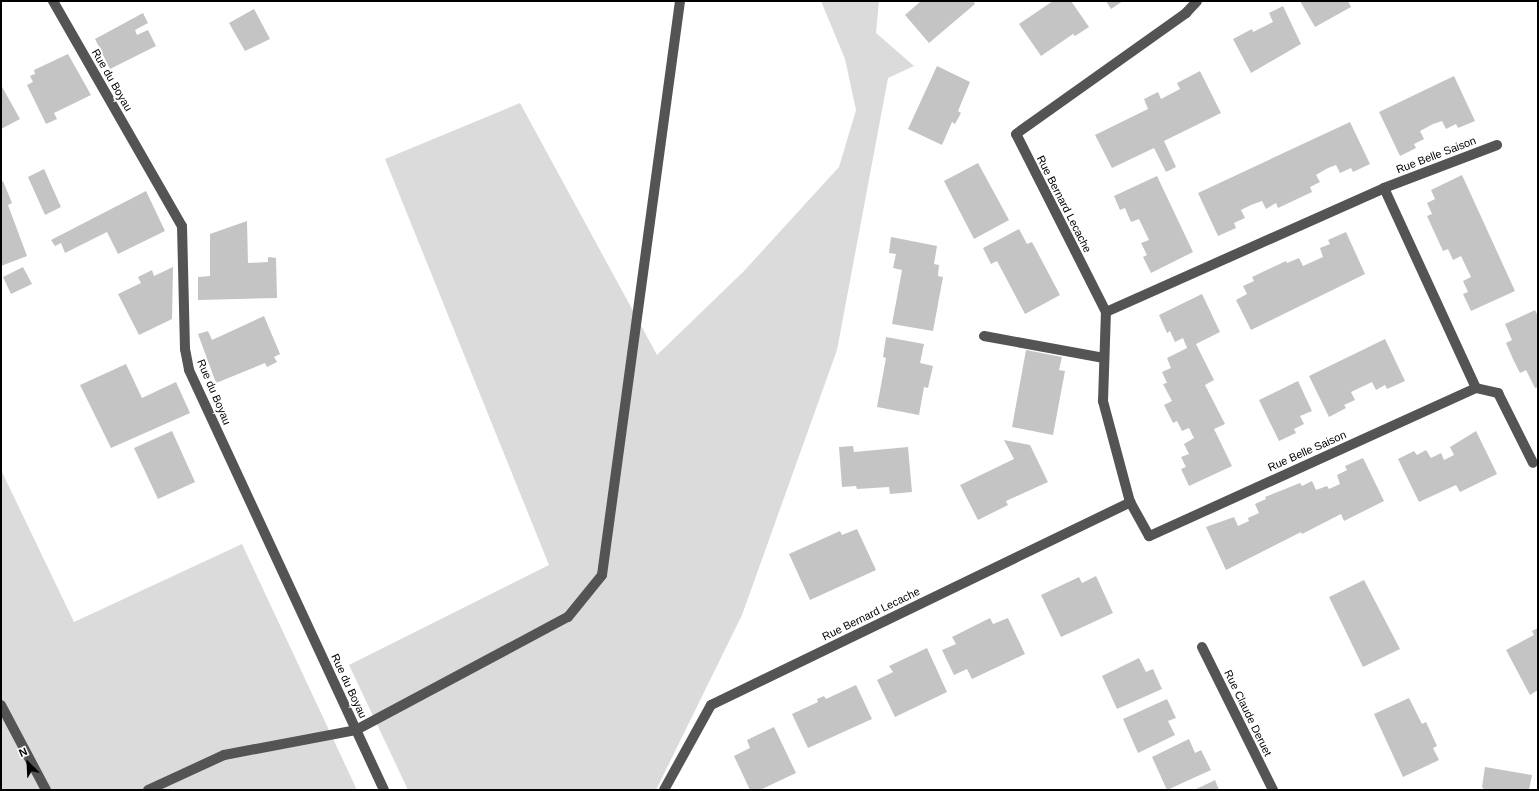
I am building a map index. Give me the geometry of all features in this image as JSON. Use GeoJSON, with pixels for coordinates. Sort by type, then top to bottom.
{"type":"FeatureCollection","features":[{"type":"Feature","properties":{"kind":"street","name":"Rue du Boyau"},"geometry":{"type":"LineString","coordinates":[[53,1],[182,226],[185,349],[189,370],[384,790]]}},
{"type":"Feature","properties":{"kind":"street"},"geometry":{"type":"LineString","coordinates":[[148,790],[224,755],[356,730],[568,617],[602,575],[680,1]]}},
{"type":"Feature","properties":{"kind":"street","name":"Rue Bernard Lecache"},"geometry":{"type":"LineString","coordinates":[[1149,536],[1130,502],[1103,401],[1106,312],[1016,134],[1186,14],[1197,1]]}},
{"type":"Feature","properties":{"kind":"street","name":"Rue Belle Saison"},"geometry":{"type":"LineString","coordinates":[[1106,312],[1384,188],[1497,144]]}},
{"type":"Feature","properties":{"kind":"street"},"geometry":{"type":"LineString","coordinates":[[1384,188],[1476,388],[1498,393],[1533,463]]}},
{"type":"Feature","properties":{"kind":"street"},"geometry":{"type":"LineString","coordinates":[[984,336],[1104,358]]}},
{"type":"Feature","properties":{"kind":"street","name":"Rue Belle Saison"},"geometry":{"type":"LineString","coordinates":[[1149,536],[1476,388]]}},
{"type":"Feature","properties":{"kind":"street","name":"Rue Bernard Lecache"},"geometry":{"type":"LineString","coordinates":[[664,790],[711,705],[1130,502]]}},
{"type":"Feature","properties":{"kind":"street","name":"Rue Claude Deruet"},"geometry":{"type":"LineString","coordinates":[[1202,647],[1273,790]]}},
{"type":"Feature","properties":{"kind":"street"},"geometry":{"type":"LineString","coordinates":[[1,705],[46,790]]}},
{"type":"Feature","properties":{"kind":"shaded area"},"geometry":{"type":"Polygon","coordinates":[[[821,1],[879,1],[876,33],[914,66],[888,78],[837,350],[742,615],[656,790],[408,790],[349,665],[549,565],[385,159],[520,103],[657,355],[744,271],[839,167],[856,110],[845,59],[821,1]]]}},
{"type":"Feature","properties":{"kind":"shaded area"},"geometry":{"type":"Polygon","coordinates":[[[1,470],[74,622],[242,544],[357,790],[1,790],[1,470]]]}},
{"type":"Feature","properties":{"kind":"building"},"geometry":{"type":"Polygon","coordinates":[[[921,1],[973,1],[975,4],[929,43],[905,15],[921,1]]]}},
{"type":"Feature","properties":{"kind":"building"},"geometry":{"type":"Polygon","coordinates":[[[1053,1],[1071,1],[1089,27],[1075,36],[1073,34],[1041,56],[1019,24],[1053,1]]]}},
{"type":"Feature","properties":{"kind":"building"},"geometry":{"type":"Polygon","coordinates":[[[1106,1],[1123,1],[1111,9],[1106,1]]]}},
{"type":"Feature","properties":{"kind":"building"},"geometry":{"type":"Polygon","coordinates":[[[1300,1],[1348,1],[1351,7],[1315,27],[1300,1]]]}},
{"type":"Feature","properties":{"kind":"building"},"geometry":{"type":"Polygon","coordinates":[[[1283,6],[1301,44],[1251,73],[1233,39],[1252,29],[1253,32],[1273,22],[1269,13],[1283,6]]]}},
{"type":"Feature","properties":{"kind":"building"},"geometry":{"type":"Polygon","coordinates":[[[254,9],[270,39],[245,51],[229,23],[254,9]]]}},
{"type":"Feature","properties":{"kind":"building"},"geometry":{"type":"Polygon","coordinates":[[[143,13],[148,23],[135,30],[137,35],[148,30],[156,46],[110,69],[95,39],[143,13]]]}},
{"type":"Feature","properties":{"kind":"building"},"geometry":{"type":"Polygon","coordinates":[[[68,54],[91,95],[54,113],[57,119],[46,124],[27,85],[33,82],[30,76],[35,74],[34,70],[68,54]]]}},
{"type":"Feature","properties":{"kind":"building"},"geometry":{"type":"Polygon","coordinates":[[[937,66],[970,82],[958,111],[961,113],[955,124],[952,122],[942,145],[908,129],[937,66]]]}},
{"type":"Feature","properties":{"kind":"building"},"geometry":{"type":"Polygon","coordinates":[[[1200,71],[1221,113],[1164,141],[1176,167],[1166,172],[1154,148],[1112,168],[1095,135],[1148,109],[1144,99],[1158,92],[1161,99],[1180,89],[1177,83],[1200,71]]]}},
{"type":"Feature","properties":{"kind":"building"},"geometry":{"type":"Polygon","coordinates":[[[1454,76],[1475,121],[1458,128],[1456,124],[1446,129],[1442,121],[1433,124],[1420,131],[1424,139],[1414,144],[1416,148],[1400,156],[1379,112],[1454,76]]]}},
{"type":"Feature","properties":{"kind":"building"},"geometry":{"type":"Polygon","coordinates":[[[1,85],[20,119],[1,129],[1,85]]]}},
{"type":"Feature","properties":{"kind":"building"},"geometry":{"type":"Polygon","coordinates":[[[1350,122],[1370,164],[1353,172],[1351,168],[1340,173],[1336,165],[1328,168],[1316,175],[1320,182],[1310,187],[1312,192],[1278,208],[1276,203],[1266,209],[1262,201],[1251,205],[1241,210],[1245,218],[1234,223],[1236,228],[1218,236],[1198,193],[1350,122]]]}},
{"type":"Feature","properties":{"kind":"building"},"geometry":{"type":"Polygon","coordinates":[[[978,163],[1009,220],[974,239],[944,181],[978,163]]]}},
{"type":"Feature","properties":{"kind":"building"},"geometry":{"type":"Polygon","coordinates":[[[44,169],[61,207],[45,215],[28,177],[44,169]]]}},
{"type":"Feature","properties":{"kind":"building"},"geometry":{"type":"Polygon","coordinates":[[[1462,175],[1515,291],[1471,311],[1463,294],[1468,292],[1463,281],[1471,277],[1461,256],[1453,260],[1448,249],[1443,251],[1427,216],[1432,214],[1427,203],[1435,199],[1431,190],[1462,175]]]}},
{"type":"Feature","properties":{"kind":"building"},"geometry":{"type":"Polygon","coordinates":[[[1157,176],[1193,252],[1151,273],[1143,257],[1147,255],[1141,243],[1149,240],[1139,219],[1131,222],[1125,208],[1120,210],[1114,196],[1157,176]]]}},
{"type":"Feature","properties":{"kind":"building"},"geometry":{"type":"Polygon","coordinates":[[[3,181],[12,203],[8,205],[27,256],[1,266],[1,182],[3,181]]]}},
{"type":"Feature","properties":{"kind":"building"},"geometry":{"type":"Polygon","coordinates":[[[146,191],[165,231],[118,254],[107,232],[65,253],[61,243],[55,246],[51,240],[146,191]]]}},
{"type":"Feature","properties":{"kind":"building"},"geometry":{"type":"Polygon","coordinates":[[[247,221],[248,263],[268,262],[268,257],[276,258],[277,298],[198,300],[198,277],[210,276],[210,234],[247,221]]]}},
{"type":"Feature","properties":{"kind":"building"},"geometry":{"type":"Polygon","coordinates":[[[1019,229],[1027,244],[1032,242],[1060,295],[1025,314],[997,261],[991,264],[983,248],[1019,229]]]}},
{"type":"Feature","properties":{"kind":"building"},"geometry":{"type":"Polygon","coordinates":[[[1346,232],[1365,274],[1251,330],[1236,300],[1247,294],[1243,286],[1254,281],[1252,277],[1286,261],[1287,263],[1299,258],[1303,266],[1323,257],[1320,248],[1330,244],[1328,240],[1346,232]]]}},
{"type":"Feature","properties":{"kind":"building"},"geometry":{"type":"Polygon","coordinates":[[[891,237],[937,246],[934,264],[939,265],[938,276],[943,277],[933,331],[892,324],[902,270],[893,268],[896,254],[889,253],[891,237]]]}},
{"type":"Feature","properties":{"kind":"building"},"geometry":{"type":"Polygon","coordinates":[[[23,267],[32,284],[11,294],[3,277],[23,267]]]}},
{"type":"Feature","properties":{"kind":"building"},"geometry":{"type":"Polygon","coordinates":[[[173,267],[172,319],[139,335],[118,294],[141,283],[138,277],[152,270],[154,276],[173,267]]]}},
{"type":"Feature","properties":{"kind":"building"},"geometry":{"type":"Polygon","coordinates":[[[1202,294],[1220,332],[1196,344],[1214,380],[1205,385],[1225,424],[1214,429],[1232,466],[1189,486],[1181,469],[1186,467],[1181,457],[1189,454],[1184,444],[1194,438],[1189,428],[1182,431],[1177,421],[1173,423],[1164,405],[1172,401],[1163,384],[1167,383],[1162,372],[1171,368],[1167,358],[1187,348],[1183,338],[1175,342],[1170,331],[1167,333],[1159,315],[1202,294]]]}},
{"type":"Feature","properties":{"kind":"building"},"geometry":{"type":"Polygon","coordinates":[[[1535,310],[1538,316],[1538,387],[1535,388],[1526,370],[1520,373],[1513,359],[1506,343],[1512,340],[1505,324],[1535,310]]]}},
{"type":"Feature","properties":{"kind":"building"},"geometry":{"type":"Polygon","coordinates":[[[264,316],[280,354],[274,357],[277,362],[267,367],[265,363],[216,383],[198,334],[208,331],[212,340],[264,316]]]}},
{"type":"Feature","properties":{"kind":"building"},"geometry":{"type":"Polygon","coordinates":[[[886,337],[924,344],[920,363],[933,366],[928,388],[924,387],[919,415],[877,407],[886,358],[883,357],[886,337]]]}},
{"type":"Feature","properties":{"kind":"building"},"geometry":{"type":"Polygon","coordinates":[[[1385,339],[1405,381],[1387,389],[1385,385],[1376,390],[1372,382],[1351,392],[1355,400],[1344,405],[1346,408],[1329,417],[1309,376],[1385,339]]]}},
{"type":"Feature","properties":{"kind":"building"},"geometry":{"type":"Polygon","coordinates":[[[1026,350],[1062,357],[1059,370],[1065,371],[1053,435],[1012,427],[1026,350]]]}},
{"type":"Feature","properties":{"kind":"building"},"geometry":{"type":"Polygon","coordinates":[[[126,364],[142,398],[176,382],[190,413],[111,448],[80,385],[126,364]]]}},
{"type":"Feature","properties":{"kind":"building"},"geometry":{"type":"Polygon","coordinates":[[[1298,381],[1312,411],[1300,416],[1304,424],[1294,429],[1296,433],[1279,441],[1259,400],[1298,381]]]}},
{"type":"Feature","properties":{"kind":"building"},"geometry":{"type":"Polygon","coordinates":[[[172,431],[195,482],[158,499],[134,448],[172,431]]]}},
{"type":"Feature","properties":{"kind":"building"},"geometry":{"type":"Polygon","coordinates":[[[1476,431],[1497,474],[1460,492],[1456,485],[1419,502],[1398,459],[1414,451],[1417,455],[1426,450],[1431,458],[1441,453],[1444,460],[1454,455],[1450,447],[1476,431]]]}},
{"type":"Feature","properties":{"kind":"building"},"geometry":{"type":"Polygon","coordinates":[[[1004,440],[1030,445],[1048,482],[1006,501],[1008,505],[978,520],[960,485],[1014,459],[1004,440]]]}},
{"type":"Feature","properties":{"kind":"building"},"geometry":{"type":"Polygon","coordinates":[[[853,446],[854,452],[908,447],[912,492],[890,494],[889,487],[857,489],[856,486],[842,487],[839,447],[853,446]]]}},
{"type":"Feature","properties":{"kind":"building"},"geometry":{"type":"Polygon","coordinates":[[[1363,458],[1384,501],[1344,521],[1341,514],[1302,534],[1301,532],[1226,570],[1206,527],[1234,517],[1238,526],[1249,521],[1248,518],[1259,513],[1255,504],[1266,499],[1265,497],[1300,483],[1302,486],[1312,481],[1316,490],[1327,486],[1329,489],[1340,484],[1337,475],[1347,470],[1345,466],[1363,458]]]}},
{"type":"Feature","properties":{"kind":"building"},"geometry":{"type":"Polygon","coordinates":[[[857,529],[876,570],[810,600],[789,554],[840,531],[842,535],[857,529]]]}},
{"type":"Feature","properties":{"kind":"building"},"geometry":{"type":"Polygon","coordinates":[[[1096,576],[1113,613],[1061,637],[1041,595],[1079,577],[1082,583],[1096,576]]]}},
{"type":"Feature","properties":{"kind":"building"},"geometry":{"type":"Polygon","coordinates":[[[1364,580],[1400,649],[1363,667],[1329,597],[1364,580]]]}},
{"type":"Feature","properties":{"kind":"building"},"geometry":{"type":"Polygon","coordinates":[[[990,618],[993,624],[1008,618],[1025,654],[972,679],[967,669],[954,675],[942,650],[956,644],[952,637],[990,618]]]}},
{"type":"Feature","properties":{"kind":"building"},"geometry":{"type":"Polygon","coordinates":[[[1538,628],[1538,690],[1530,695],[1506,650],[1534,635],[1532,631],[1538,628]]]}},
{"type":"Feature","properties":{"kind":"building"},"geometry":{"type":"Polygon","coordinates":[[[927,648],[947,692],[895,717],[877,680],[893,672],[889,666],[927,648]]]}},
{"type":"Feature","properties":{"kind":"building"},"geometry":{"type":"Polygon","coordinates":[[[1139,658],[1146,672],[1153,669],[1162,689],[1117,709],[1102,676],[1139,658]]]}},
{"type":"Feature","properties":{"kind":"building"},"geometry":{"type":"Polygon","coordinates":[[[856,685],[872,719],[808,748],[792,714],[818,702],[817,699],[824,696],[826,699],[856,685]]]}},
{"type":"Feature","properties":{"kind":"building"},"geometry":{"type":"Polygon","coordinates":[[[1409,698],[1422,724],[1426,722],[1437,746],[1433,748],[1439,760],[1403,777],[1374,714],[1409,698]]]}},
{"type":"Feature","properties":{"kind":"building"},"geometry":{"type":"Polygon","coordinates":[[[1167,699],[1176,718],[1168,721],[1175,735],[1138,753],[1123,719],[1167,699]]]}},
{"type":"Feature","properties":{"kind":"building"},"geometry":{"type":"Polygon","coordinates":[[[774,727],[796,773],[760,790],[750,790],[734,756],[750,748],[747,740],[774,727]]]}},
{"type":"Feature","properties":{"kind":"building"},"geometry":{"type":"Polygon","coordinates":[[[1189,739],[1195,753],[1201,750],[1211,770],[1167,790],[1152,757],[1189,739]]]}},
{"type":"Feature","properties":{"kind":"building"},"geometry":{"type":"Polygon","coordinates":[[[1485,767],[1532,775],[1529,790],[1485,790],[1482,787],[1485,767]]]}},
{"type":"Feature","properties":{"kind":"building"},"geometry":{"type":"Polygon","coordinates":[[[1215,780],[1219,790],[1194,790],[1209,783],[1215,780]]]}}]}
